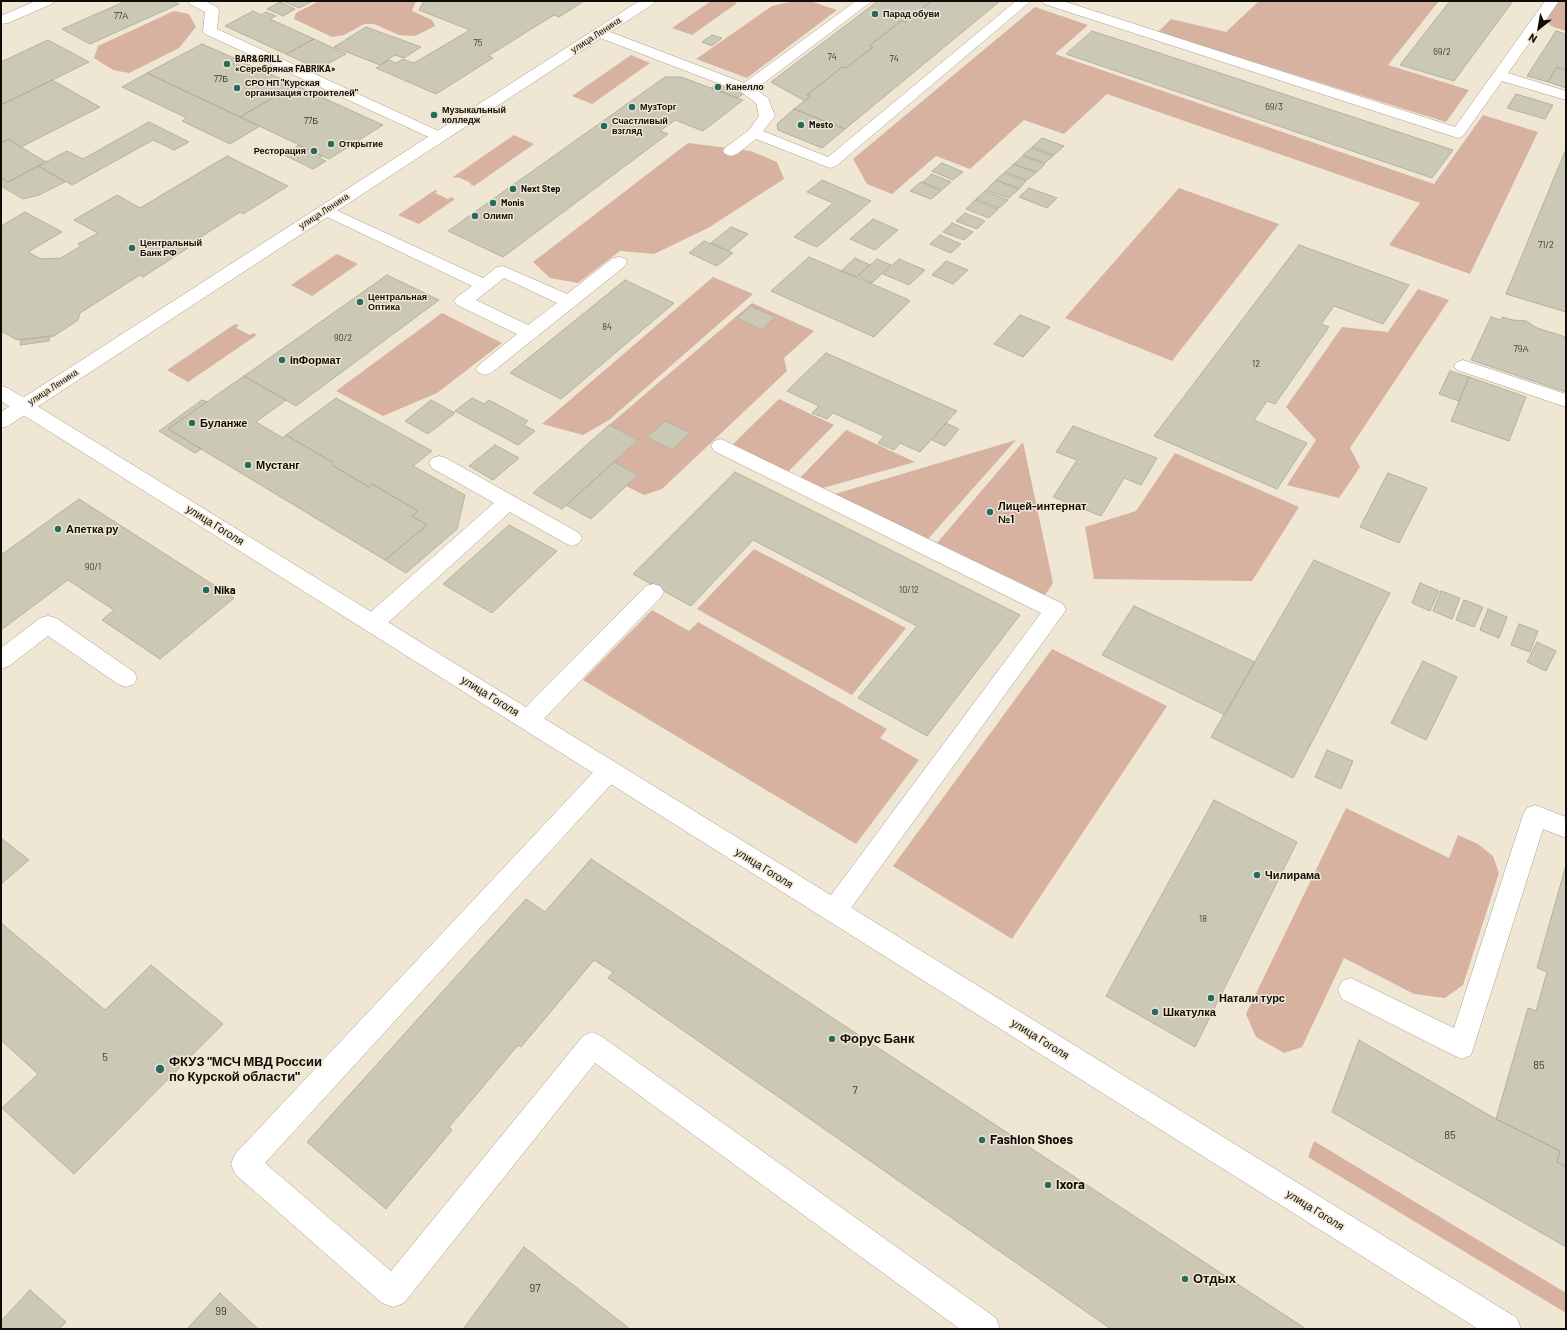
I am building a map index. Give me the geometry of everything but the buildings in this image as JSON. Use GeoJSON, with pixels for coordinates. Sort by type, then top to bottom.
{"type":"FeatureCollection","features":[{"type":"Feature","properties":{"kind":"street"},"geometry":{"type":"LineString","coordinates":[[3,20],[47,1]]}},
{"type":"Feature","properties":{"kind":"street"},"geometry":{"type":"LineString","coordinates":[[195,1],[212,10],[210,31],[438,136]]}},
{"type":"Feature","properties":{"kind":"street","name":"улица Ленина"},"geometry":{"type":"LineString","coordinates":[[1,421],[648,1]]}},
{"type":"Feature","properties":{"kind":"street"},"geometry":{"type":"LineString","coordinates":[[746,89],[865,1]]}},
{"type":"Feature","properties":{"kind":"street"},"geometry":{"type":"LineString","coordinates":[[754,133],[830,163],[1024,1]]}},
{"type":"Feature","properties":{"kind":"street"},"geometry":{"type":"LineString","coordinates":[[1049,1],[1458,133],[1552,1]]}},
{"type":"Feature","properties":{"kind":"street"},"geometry":{"type":"LineString","coordinates":[[600,33],[746,89],[763,101],[767,116],[754,133],[731,151]]}},
{"type":"Feature","properties":{"kind":"street"},"geometry":{"type":"LineString","coordinates":[[1499,76],[1566,96]]}},
{"type":"Feature","properties":{"kind":"street"},"geometry":{"type":"LineString","coordinates":[[325,210],[484,285]]}},
{"type":"Feature","properties":{"kind":"street"},"geometry":{"type":"LineString","coordinates":[[485,369],[619,262]]}},
{"type":"Feature","properties":{"kind":"street"},"geometry":{"type":"LineString","coordinates":[[530,333],[463,301],[503,271],[569,302]]}},
{"type":"Feature","properties":{"kind":"street"},"geometry":{"type":"LineString","coordinates":[[1463,366],[1566,401]]}},
{"type":"Feature","properties":{"kind":"street","name":"улица Гоголя"},"geometry":{"type":"LineString","coordinates":[[1,392],[1506,1329]]}},
{"type":"Feature","properties":{"kind":"street"},"geometry":{"type":"LineString","coordinates":[[721,446],[1055,610],[834,911]]}},
{"type":"Feature","properties":{"kind":"street"},"geometry":{"type":"LineString","coordinates":[[440,464],[572,538]]}},
{"type":"Feature","properties":{"kind":"street"},"geometry":{"type":"LineString","coordinates":[[373,623],[508,502]]}},
{"type":"Feature","properties":{"kind":"street"},"geometry":{"type":"LineString","coordinates":[[528,720],[653,592]]}},
{"type":"Feature","properties":{"kind":"street"},"geometry":{"type":"LineString","coordinates":[[1,660],[48,624],[126,678]]}},
{"type":"Feature","properties":{"kind":"street"},"geometry":{"type":"LineString","coordinates":[[609,771],[246,1164],[393,1292],[592,1045],[985,1329]]}},
{"type":"Feature","properties":{"kind":"street"},"geometry":{"type":"LineString","coordinates":[[1350,990],[1462,1046],[1535,815],[1566,828]]}},
{"type":"Feature","properties":{"kind":"shaded area"},"geometry":{"type":"Polygon","coordinates":[[[319,1],[416,1],[412,11],[432,20],[435,26],[415,36],[399,35],[374,24],[364,24],[344,35],[332,37],[294,19],[296,13],[319,1]]]}},
{"type":"Feature","properties":{"kind":"shaded area"},"geometry":{"type":"Polygon","coordinates":[[[711,1],[732,1],[737,3],[692,35],[672,28],[711,1]]]}},
{"type":"Feature","properties":{"kind":"shaded area"},"geometry":{"type":"Polygon","coordinates":[[[794,1],[810,1],[837,10],[747,78],[696,59],[772,6],[794,1]]]}},
{"type":"Feature","properties":{"kind":"shaded area"},"geometry":{"type":"Polygon","coordinates":[[[1259,1],[1439,1],[1388,65],[1469,90],[1446,122],[1158,32],[1171,19],[1226,32],[1259,1]]]}},
{"type":"Feature","properties":{"kind":"shaded area"},"geometry":{"type":"Polygon","coordinates":[[[1559,1],[1566,1],[1566,31],[1551,26],[1546,20],[1559,1]]]}},
{"type":"Feature","properties":{"kind":"shaded area"},"geometry":{"type":"Polygon","coordinates":[[[1035,7],[1088,25],[1055,54],[1434,184],[1483,115],[1538,132],[1470,274],[1389,245],[1420,203],[1107,94],[1064,134],[1024,120],[970,169],[936,156],[892,194],[867,184],[853,159],[1035,7]]]}},
{"type":"Feature","properties":{"kind":"shaded area"},"geometry":{"type":"Polygon","coordinates":[[[174,11],[189,14],[196,27],[179,48],[129,73],[113,70],[94,58],[98,46],[174,11]]]}},
{"type":"Feature","properties":{"kind":"shaded area"},"geometry":{"type":"Polygon","coordinates":[[[631,55],[650,63],[592,104],[572,96],[631,55]]]}},
{"type":"Feature","properties":{"kind":"shaded area"},"geometry":{"type":"Polygon","coordinates":[[[514,135],[534,144],[474,186],[458,177],[453,177],[514,135]]]}},
{"type":"Feature","properties":{"kind":"shaded area"},"geometry":{"type":"Polygon","coordinates":[[[688,143],[751,151],[777,162],[784,179],[708,228],[654,254],[620,251],[578,283],[550,278],[533,262],[688,143]]]}},
{"type":"Feature","properties":{"kind":"shaded area"},"geometry":{"type":"Polygon","coordinates":[[[1179,188],[1279,224],[1172,361],[1065,318],[1179,188]]]}},
{"type":"Feature","properties":{"kind":"shaded area"},"geometry":{"type":"Polygon","coordinates":[[[435,190],[438,191],[435,193],[448,199],[451,197],[455,199],[419,224],[398,215],[435,190]]]}},
{"type":"Feature","properties":{"kind":"shaded area"},"geometry":{"type":"Polygon","coordinates":[[[337,254],[358,264],[312,296],[291,285],[337,254]]]}},
{"type":"Feature","properties":{"kind":"shaded area"},"geometry":{"type":"Polygon","coordinates":[[[713,277],[753,294],[609,420],[583,435],[542,424],[713,277]]]}},
{"type":"Feature","properties":{"kind":"shaded area"},"geometry":{"type":"Polygon","coordinates":[[[1418,289],[1449,300],[1350,448],[1360,467],[1339,498],[1287,485],[1316,440],[1286,407],[1342,327],[1388,332],[1418,289]]]}},
{"type":"Feature","properties":{"kind":"shaded area"},"geometry":{"type":"Polygon","coordinates":[[[752,303],[814,331],[784,358],[787,371],[662,489],[644,495],[626,486],[637,474],[614,462],[638,440],[609,425],[752,303]]]}},
{"type":"Feature","properties":{"kind":"shaded area"},"geometry":{"type":"Polygon","coordinates":[[[442,313],[502,343],[437,393],[383,416],[336,391],[442,313]]]}},
{"type":"Feature","properties":{"kind":"shaded area"},"geometry":{"type":"Polygon","coordinates":[[[235,324],[239,325],[236,328],[250,335],[253,333],[257,335],[188,382],[167,370],[235,324]]]}},
{"type":"Feature","properties":{"kind":"shaded area"},"geometry":{"type":"Polygon","coordinates":[[[779,399],[834,425],[788,472],[733,444],[779,399]]]}},
{"type":"Feature","properties":{"kind":"shaded area"},"geometry":{"type":"Polygon","coordinates":[[[846,430],[915,462],[823,488],[801,477],[846,430]]]}},
{"type":"Feature","properties":{"kind":"shaded area"},"geometry":{"type":"Polygon","coordinates":[[[1016,440],[928,539],[835,494],[1016,440]]]}},
{"type":"Feature","properties":{"kind":"shaded area"},"geometry":{"type":"Polygon","coordinates":[[[1023,442],[1053,583],[1045,595],[937,543],[1023,442]]]}},
{"type":"Feature","properties":{"kind":"shaded area"},"geometry":{"type":"Polygon","coordinates":[[[1175,453],[1299,507],[1252,581],[1094,579],[1085,527],[1136,511],[1175,453]]]}},
{"type":"Feature","properties":{"kind":"shaded area"},"geometry":{"type":"Polygon","coordinates":[[[754,549],[906,628],[852,695],[697,609],[754,549]]]}},
{"type":"Feature","properties":{"kind":"shaded area"},"geometry":{"type":"Polygon","coordinates":[[[652,610],[689,631],[698,622],[887,729],[880,738],[919,760],[856,844],[583,680],[652,610]]]}},
{"type":"Feature","properties":{"kind":"shaded area"},"geometry":{"type":"Polygon","coordinates":[[[1052,649],[1167,706],[1012,939],[893,866],[1052,649]]]}},
{"type":"Feature","properties":{"kind":"shaded area"},"geometry":{"type":"Polygon","coordinates":[[[1346,808],[1449,858],[1458,835],[1478,844],[1493,856],[1499,873],[1463,985],[1445,998],[1414,994],[1344,958],[1302,1047],[1284,1053],[1256,1037],[1246,1014],[1346,808]]]}},
{"type":"Feature","properties":{"kind":"shaded area"},"geometry":{"type":"Polygon","coordinates":[[[1314,1141],[1566,1293],[1566,1313],[1308,1157],[1314,1141]]]}},
{"type":"Feature","properties":{"kind":"place","name":"Парад обуви"},"geometry":{"type":"Point","coordinates":[875,14]}},
{"type":"Feature","properties":{"kind":"place","name":"BAR&GRILL «Серебряная FABRIKA»"},"geometry":{"type":"Point","coordinates":[227,64]}},
{"type":"Feature","properties":{"kind":"place","name":"Канелло"},"geometry":{"type":"Point","coordinates":[718,87]}},
{"type":"Feature","properties":{"kind":"place","name":"СРО НП \"Курская организация строителей\""},"geometry":{"type":"Point","coordinates":[237,88]}},
{"type":"Feature","properties":{"kind":"place","name":"МузТорг"},"geometry":{"type":"Point","coordinates":[632,107]}},
{"type":"Feature","properties":{"kind":"place","name":"Музыкальный колледж"},"geometry":{"type":"Point","coordinates":[434,115]}},
{"type":"Feature","properties":{"kind":"place","name":"Mesto"},"geometry":{"type":"Point","coordinates":[801,125]}},
{"type":"Feature","properties":{"kind":"place","name":"Счастливый взгляд"},"geometry":{"type":"Point","coordinates":[604,126]}},
{"type":"Feature","properties":{"kind":"place","name":"Открытие"},"geometry":{"type":"Point","coordinates":[331,144]}},
{"type":"Feature","properties":{"kind":"place","name":"Ресторация"},"geometry":{"type":"Point","coordinates":[314,151]}},
{"type":"Feature","properties":{"kind":"place","name":"Next Step"},"geometry":{"type":"Point","coordinates":[513,189]}},
{"type":"Feature","properties":{"kind":"place","name":"Monis"},"geometry":{"type":"Point","coordinates":[493,203]}},
{"type":"Feature","properties":{"kind":"place","name":"Олимп"},"geometry":{"type":"Point","coordinates":[475,216]}},
{"type":"Feature","properties":{"kind":"place","name":"Центральный Банк РФ"},"geometry":{"type":"Point","coordinates":[132,248]}},
{"type":"Feature","properties":{"kind":"place","name":"Центральная Оптика"},"geometry":{"type":"Point","coordinates":[360,302]}},
{"type":"Feature","properties":{"kind":"place","name":"inФормат"},"geometry":{"type":"Point","coordinates":[282,360]}},
{"type":"Feature","properties":{"kind":"place","name":"Буланже"},"geometry":{"type":"Point","coordinates":[192,423]}},
{"type":"Feature","properties":{"kind":"place","name":"Мустанг"},"geometry":{"type":"Point","coordinates":[248,465]}},
{"type":"Feature","properties":{"kind":"place","name":"Лицей-интернат №1"},"geometry":{"type":"Point","coordinates":[990,512]}},
{"type":"Feature","properties":{"kind":"place","name":"Апетка ру"},"geometry":{"type":"Point","coordinates":[58,529]}},
{"type":"Feature","properties":{"kind":"place","name":"Nika"},"geometry":{"type":"Point","coordinates":[206,590]}},
{"type":"Feature","properties":{"kind":"place","name":"Чилирама"},"geometry":{"type":"Point","coordinates":[1257,875]}},
{"type":"Feature","properties":{"kind":"place","name":"Натали турс"},"geometry":{"type":"Point","coordinates":[1211,998]}},
{"type":"Feature","properties":{"kind":"place","name":"Шкатулка"},"geometry":{"type":"Point","coordinates":[1155,1012]}},
{"type":"Feature","properties":{"kind":"place","name":"Форус Банк"},"geometry":{"type":"Point","coordinates":[832,1039]}},
{"type":"Feature","properties":{"kind":"place","name":"ФКУЗ \"МСЧ МВД России по Курской области\""},"geometry":{"type":"Point","coordinates":[160,1069]}},
{"type":"Feature","properties":{"kind":"place","name":"Fashion Shoes"},"geometry":{"type":"Point","coordinates":[982,1140]}},
{"type":"Feature","properties":{"kind":"place","name":"Ixora"},"geometry":{"type":"Point","coordinates":[1048,1185]}},
{"type":"Feature","properties":{"kind":"place","name":"Отдых"},"geometry":{"type":"Point","coordinates":[1185,1279]}}]}
